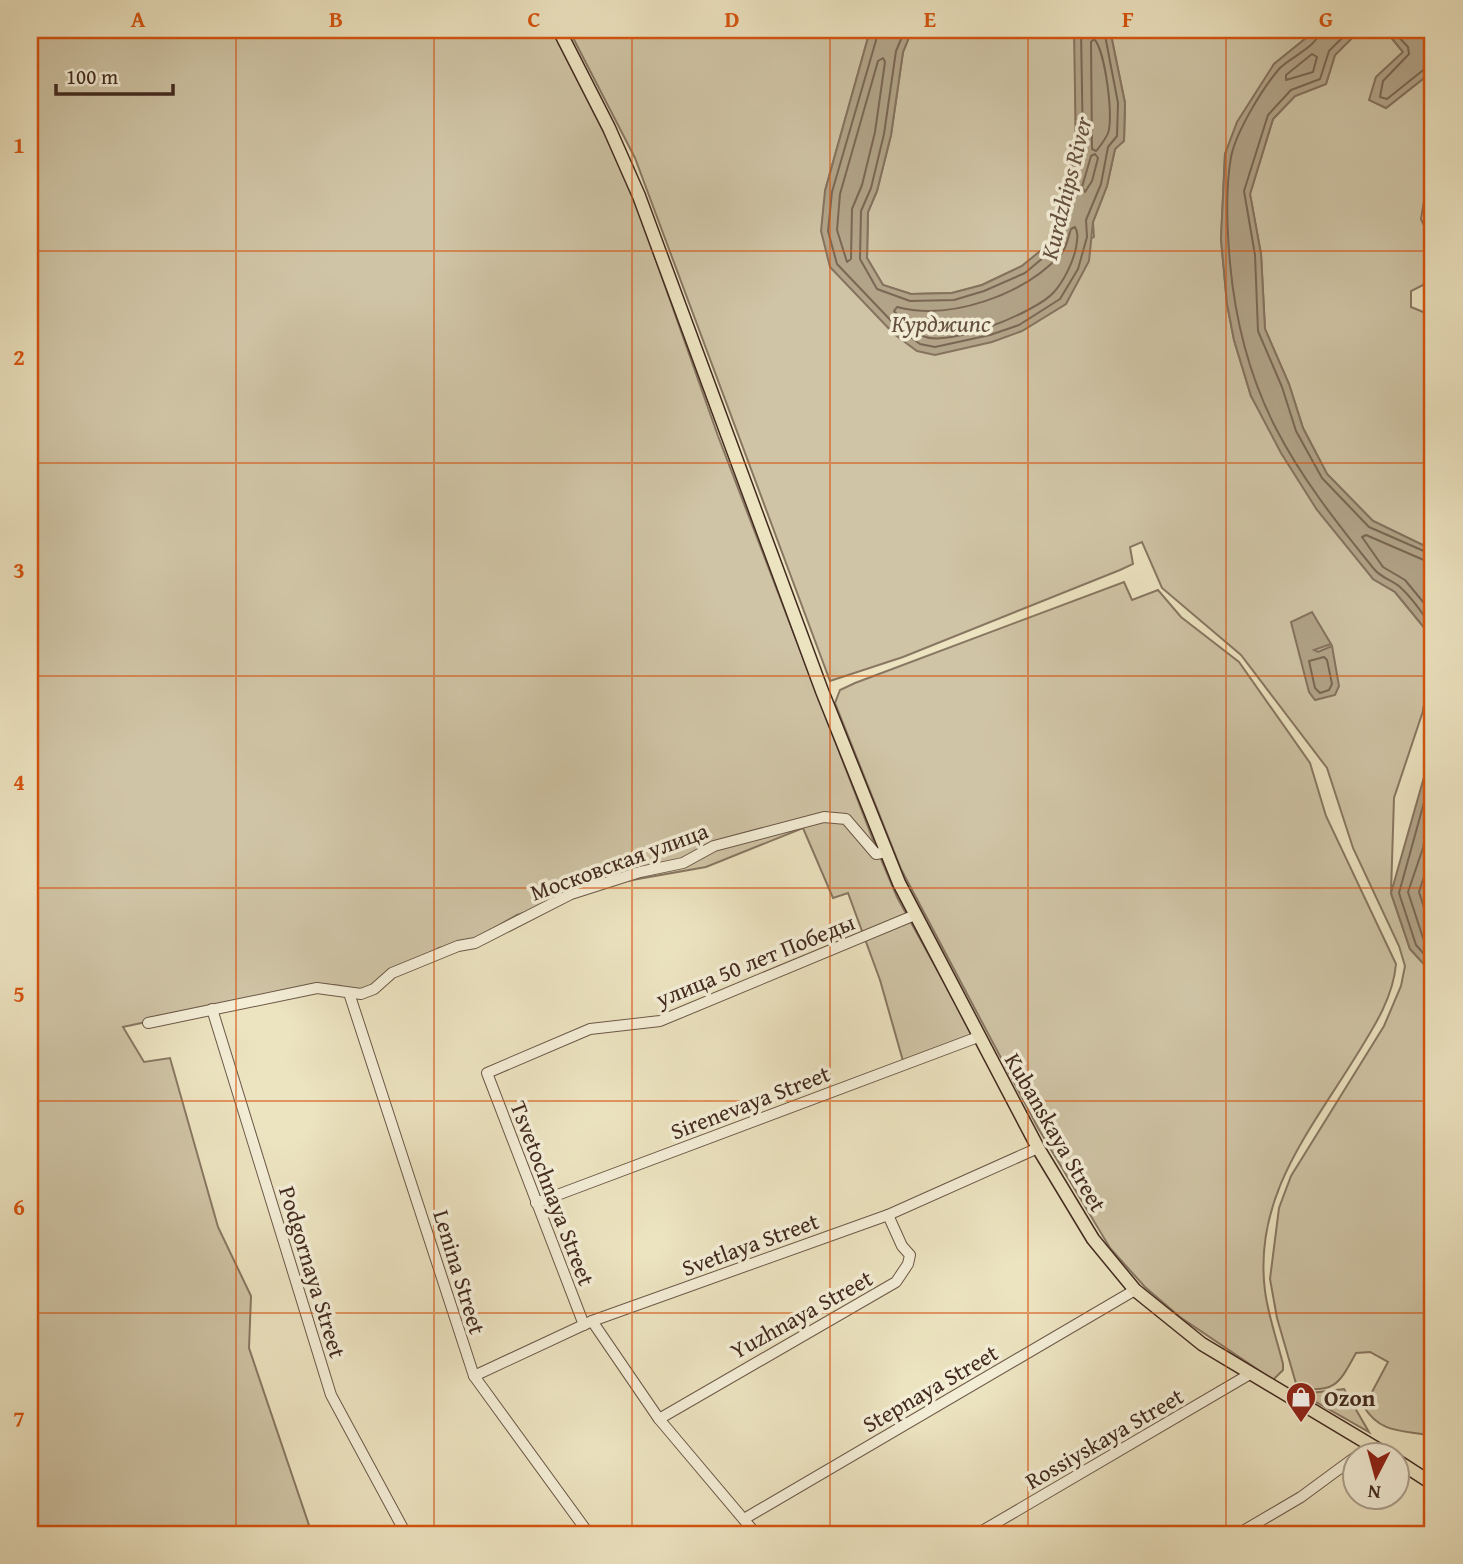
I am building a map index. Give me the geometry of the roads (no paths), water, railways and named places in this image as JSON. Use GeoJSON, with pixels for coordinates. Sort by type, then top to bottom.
{"type":"FeatureCollection","features":[{"type":"Feature","properties":{"kind":"main road","name":"Kubanskaya Street"},"geometry":{"type":"LineString","coordinates":[[558,30],[610,128],[639,196],[829,708],[886,852],[915,915],[1038,1148],[1093,1240],[1135,1290],[1202,1344],[1369,1442]]}},
{"type":"Feature","properties":{"kind":"main road"},"geometry":{"type":"LineString","coordinates":[[1410,1469],[1433,1484]]}},
{"type":"Feature","properties":{"kind":"street","name":"Московская улица"},"geometry":{"type":"LineString","coordinates":[[349,993],[361,994],[374,989],[392,973],[458,946],[475,943],[571,894],[640,872],[683,863],[715,846],[824,817],[846,819],[876,854],[886,852]]}},
{"type":"Feature","properties":{"kind":"street","name":"улица 50 лет Победы"},"geometry":{"type":"LineString","coordinates":[[488,1073],[590,1030],[660,1021],[915,915]]}},
{"type":"Feature","properties":{"kind":"street"},"geometry":{"type":"LineString","coordinates":[[148,1023],[317,988],[334,988],[349,993]]}},
{"type":"Feature","properties":{"kind":"street","name":"Lenina Street"},"geometry":{"type":"LineString","coordinates":[[349,993],[474,1376],[589,1534]]}},
{"type":"Feature","properties":{"kind":"street","name":"Podgornaya Street"},"geometry":{"type":"LineString","coordinates":[[212,1009],[331,1395],[406,1534]]}},
{"type":"Feature","properties":{"kind":"street","name":"Sirenevaya Street"},"geometry":{"type":"LineString","coordinates":[[536,1203],[978,1037]]}},
{"type":"Feature","properties":{"kind":"street","name":"Tsvetochnaya Street"},"geometry":{"type":"LineString","coordinates":[[488,1073],[536,1203],[588,1323],[659,1419],[756,1534]]}},
{"type":"Feature","properties":{"kind":"street","name":"Svetlaya Street"},"geometry":{"type":"LineString","coordinates":[[474,1376],[588,1323],[888,1215],[1038,1148]]}},
{"type":"Feature","properties":{"kind":"street","name":"Yuzhnaya Street"},"geometry":{"type":"LineString","coordinates":[[659,1419],[896,1282],[908,1264],[910,1255],[888,1215]]}},
{"type":"Feature","properties":{"kind":"street","name":"Stepnaya Street"},"geometry":{"type":"LineString","coordinates":[[744,1520],[1135,1290]]}},
{"type":"Feature","properties":{"kind":"street","name":"Rossiyskaya Street"},"geometry":{"type":"LineString","coordinates":[[976,1534],[1250,1374]]}},
{"type":"Feature","properties":{"kind":"street"},"geometry":{"type":"LineString","coordinates":[[1238,1534],[1301,1497],[1340,1469]]}},
{"type":"Feature","properties":{"kind":"water","name":"Курджипс"},"geometry":{"type":"Polygon","coordinates":[[[877,30],[912,30],[903,52],[891,135],[877,191],[868,212],[867,258],[883,285],[911,294],[952,293],[982,285],[1022,266],[1050,243],[1076,150],[1074,30],[1110,30],[1125,103],[1124,141],[1115,149],[1107,186],[1093,222],[1089,261],[1066,304],[1022,331],[992,342],[935,355],[917,351],[894,334],[830,267],[821,231],[825,191],[869,34],[877,30]]]}},
{"type":"Feature","properties":{"kind":"water"},"geometry":{"type":"Polygon","coordinates":[[[1316,30],[1360,30],[1335,55],[1326,84],[1295,96],[1273,119],[1250,194],[1261,254],[1265,329],[1289,384],[1303,428],[1327,474],[1373,521],[1433,550],[1433,651],[1427,631],[1395,592],[1373,579],[1317,510],[1281,453],[1251,396],[1234,340],[1227,304],[1221,239],[1225,154],[1237,122],[1274,64],[1316,30]]]}},
{"type":"Feature","properties":{"kind":"water"},"geometry":{"type":"Polygon","coordinates":[[[1368,30],[1433,30],[1433,71],[1386,108],[1369,100],[1376,77],[1403,52],[1390,36],[1368,30]]]}},
{"type":"Feature","properties":{"kind":"water"},"geometry":{"type":"Polygon","coordinates":[[[1312,612],[1331,644],[1314,650],[1318,652],[1332,646],[1339,686],[1335,695],[1315,700],[1309,692],[1291,622],[1312,612]]]}},
{"type":"Feature","properties":{"kind":"water"},"geometry":{"type":"Polygon","coordinates":[[[1433,651],[1433,974],[1410,949],[1391,893],[1430,756],[1432,727],[1423,711],[1433,651]]]}},
{"type":"Feature","properties":{"kind":"place","name":"Ozon"},"geometry":{"type":"Point","coordinates":[1301,1424]}},
{"type":"Feature","properties":{"kind":"water label","name":"Kurdzhips River"},"geometry":{"type":"Point","coordinates":[1066,188]}}]}
